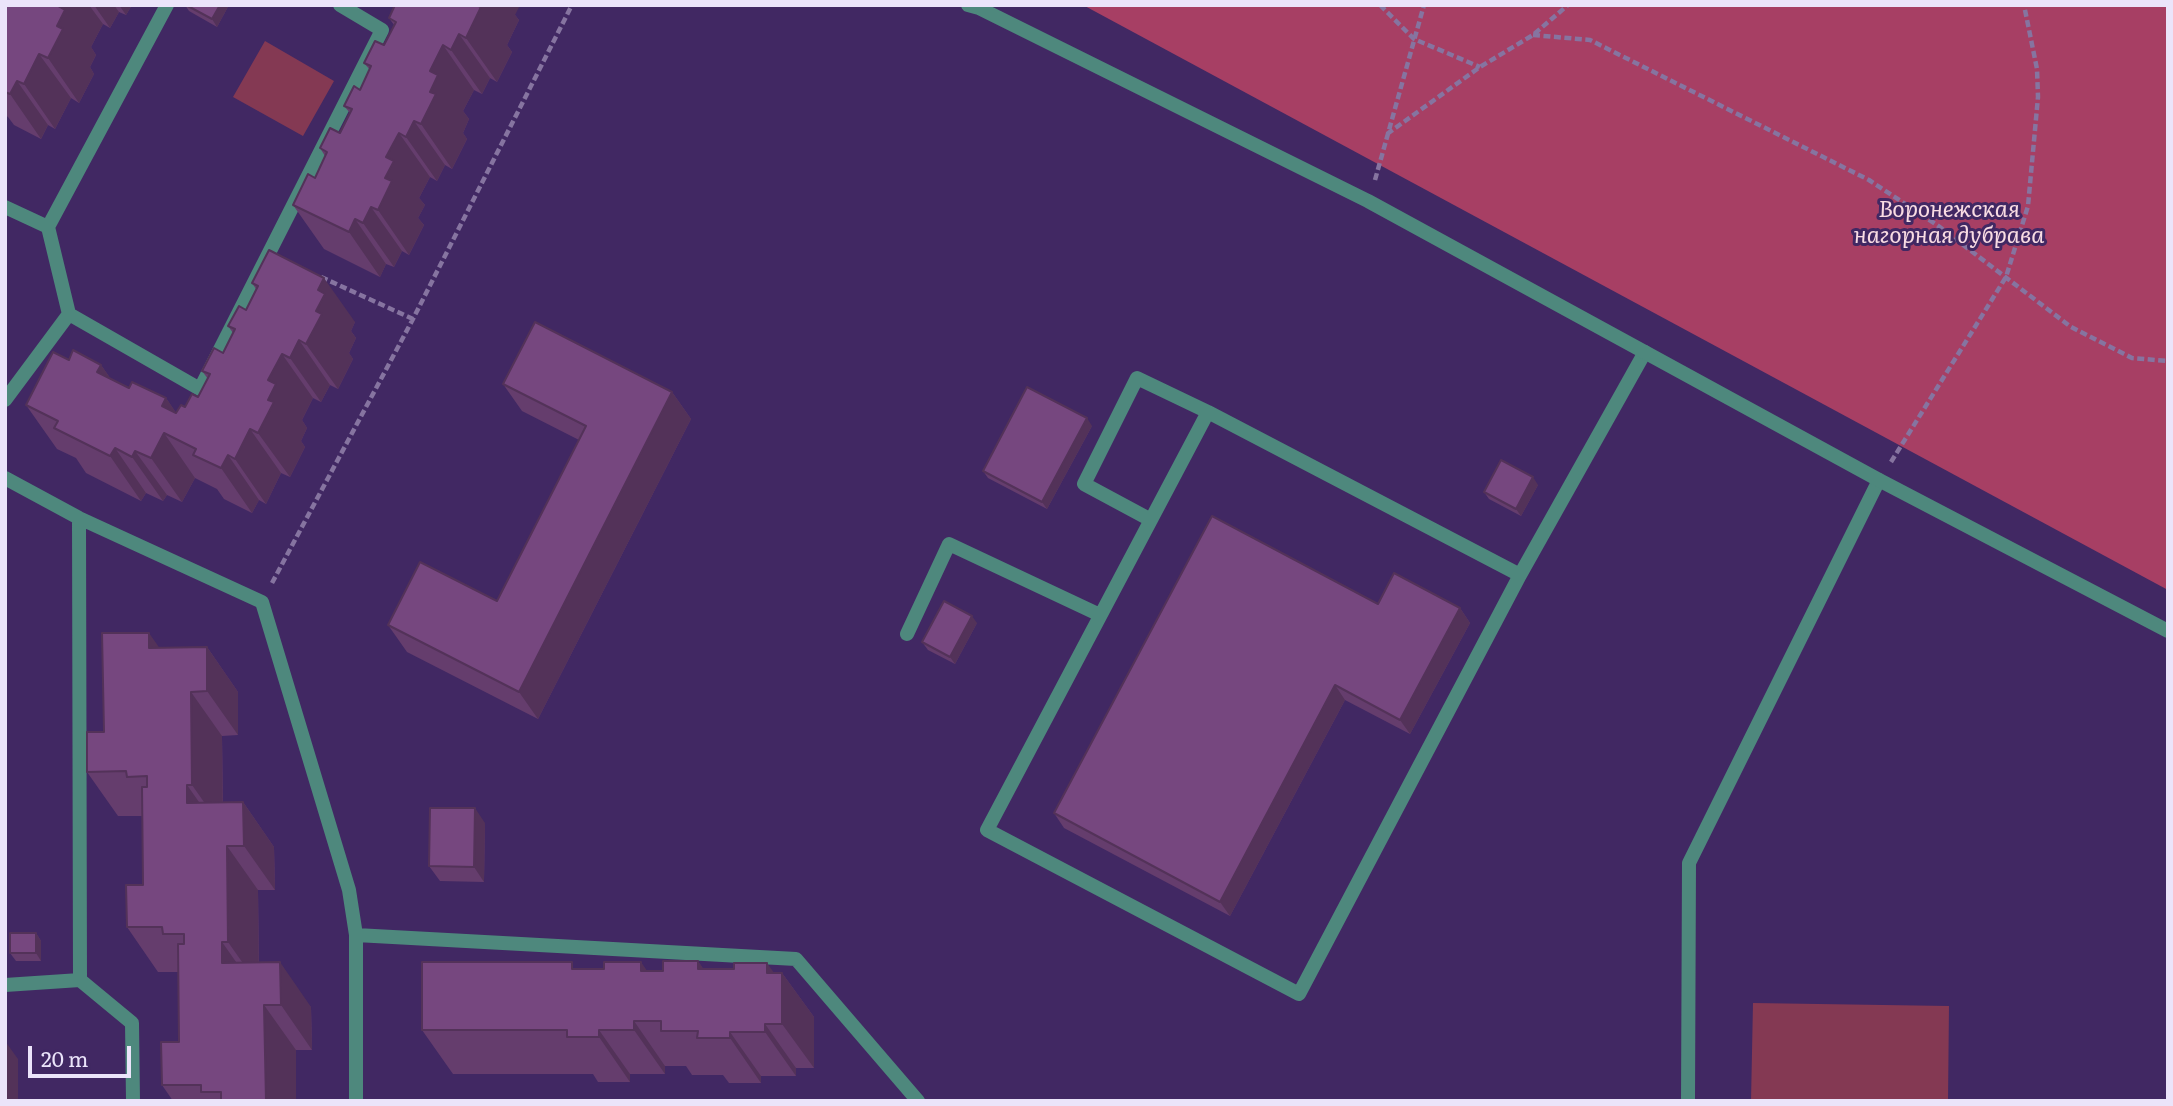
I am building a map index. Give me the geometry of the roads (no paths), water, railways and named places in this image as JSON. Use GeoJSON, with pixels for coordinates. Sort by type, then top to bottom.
{"type":"FeatureCollection","features":[{"type":"Feature","properties":{"kind":"street"},"geometry":{"type":"LineString","coordinates":[[167,5],[48,227],[69,314],[200,388],[382,30],[340,5]]}},
{"type":"Feature","properties":{"kind":"street"},"geometry":{"type":"LineString","coordinates":[[968,5],[979,8],[1368,201],[1879,480],[2168,631]]}},
{"type":"Feature","properties":{"kind":"street"},"geometry":{"type":"LineString","coordinates":[[5,207],[48,227]]}},
{"type":"Feature","properties":{"kind":"street"},"geometry":{"type":"LineString","coordinates":[[5,400],[69,314]]}},
{"type":"Feature","properties":{"kind":"street"},"geometry":{"type":"LineString","coordinates":[[1208,412],[987,831],[1299,994],[1520,575],[1645,352]]}},
{"type":"Feature","properties":{"kind":"street"},"geometry":{"type":"LineString","coordinates":[[1151,520],[1084,484],[1137,378],[1208,412],[1520,575]]}},
{"type":"Feature","properties":{"kind":"street"},"geometry":{"type":"LineString","coordinates":[[5,478],[79,519],[262,602],[349,890],[356,935],[356,1101]]}},
{"type":"Feature","properties":{"kind":"street"},"geometry":{"type":"LineString","coordinates":[[1688,1101],[1689,863],[1879,480]]}},
{"type":"Feature","properties":{"kind":"street"},"geometry":{"type":"LineString","coordinates":[[79,519],[79,981]]}},
{"type":"Feature","properties":{"kind":"street"},"geometry":{"type":"LineString","coordinates":[[907,634],[949,544],[1100,615]]}},
{"type":"Feature","properties":{"kind":"street"},"geometry":{"type":"LineString","coordinates":[[356,935],[796,959],[918,1101]]}},
{"type":"Feature","properties":{"kind":"street"},"geometry":{"type":"LineString","coordinates":[[5,985],[79,981],[132,1023],[133,1101]]}},
{"type":"Feature","properties":{"kind":"park label","name":"Воронежская нагорная дубрава"},"geometry":{"type":"Point","coordinates":[1949,223]}}]}
